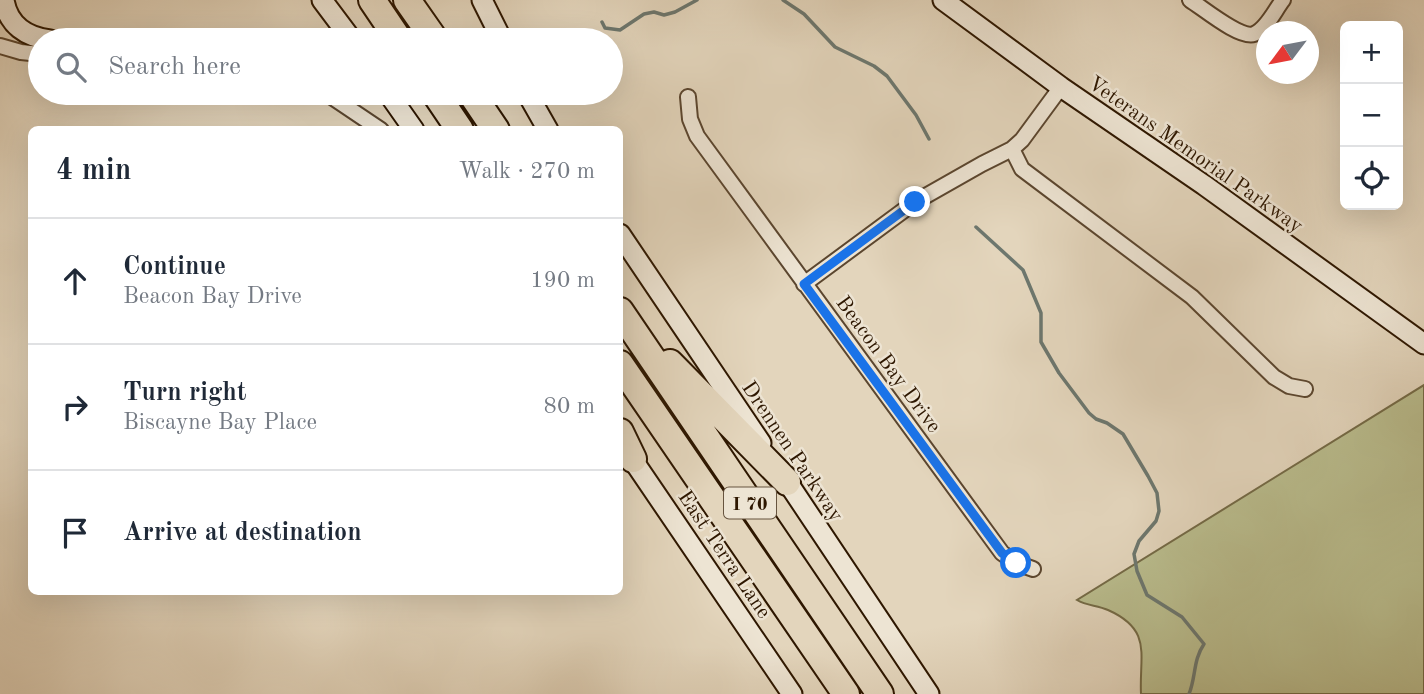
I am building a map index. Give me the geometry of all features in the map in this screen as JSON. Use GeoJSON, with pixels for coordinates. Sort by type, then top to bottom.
{"type":"FeatureCollection","features":[{"type":"Feature","properties":{"kind":"highway"},"geometry":{"type":"LineString","coordinates":[[372,0],[391,28]]}},
{"type":"Feature","properties":{"kind":"highway"},"geometry":{"type":"LineString","coordinates":[[407,0],[427,28]]}},
{"type":"Feature","properties":{"kind":"highway"},"geometry":{"type":"LineString","coordinates":[[443,105],[457,126]]}},
{"type":"Feature","properties":{"kind":"highway"},"geometry":{"type":"LineString","coordinates":[[479,105],[493,126]]}},
{"type":"Feature","properties":{"kind":"highway"},"geometry":{"type":"LineString","coordinates":[[623,314],[787,482]]}},
{"type":"Feature","properties":{"kind":"highway","name":"I 70"},"geometry":{"type":"LineString","coordinates":[[623,315],[880,694]]}},
{"type":"Feature","properties":{"kind":"highway","name":"I 70"},"geometry":{"type":"LineString","coordinates":[[623,368],[846,694]]}},
{"type":"Feature","properties":{"kind":"main road"},"geometry":{"type":"LineString","coordinates":[[4,0],[6,11],[15,25],[28,34]]}},
{"type":"Feature","properties":{"kind":"main road"},"geometry":{"type":"LineString","coordinates":[[322,0],[344,28]]}},
{"type":"Feature","properties":{"kind":"main road"},"geometry":{"type":"LineString","coordinates":[[482,0],[496,28]]}},
{"type":"Feature","properties":{"kind":"main road","name":"Veterans Memorial Parkway"},"geometry":{"type":"LineString","coordinates":[[943,0],[1061,87],[1204,185],[1424,344]]}},
{"type":"Feature","properties":{"kind":"main road"},"geometry":{"type":"LineString","coordinates":[[396,105],[411,126]]}},
{"type":"Feature","properties":{"kind":"main road"},"geometry":{"type":"LineString","coordinates":[[534,105],[546,126]]}},
{"type":"Feature","properties":{"kind":"main road","name":"Drennen Parkway"},"geometry":{"type":"LineString","coordinates":[[623,237],[929,694]]}},
{"type":"Feature","properties":{"kind":"main road","name":"East Terra Lane"},"geometry":{"type":"LineString","coordinates":[[626,450],[792,694]]}},
{"type":"Feature","properties":{"kind":"street"},"geometry":{"type":"LineString","coordinates":[[1190,0],[1247,35],[1256,33],[1283,0]]}},
{"type":"Feature","properties":{"kind":"street"},"geometry":{"type":"LineString","coordinates":[[336,17],[337,28]]}},
{"type":"Feature","properties":{"kind":"street"},"geometry":{"type":"LineString","coordinates":[[0,46],[28,53]]}},
{"type":"Feature","properties":{"kind":"street"},"geometry":{"type":"LineString","coordinates":[[804,284],[885,222],[1012,149],[1022,140],[1061,87]]}},
{"type":"Feature","properties":{"kind":"street","name":"Beacon Bay Drive"},"geometry":{"type":"LineString","coordinates":[[688,97],[690,119],[696,136],[804,284],[1002,553],[1016,563],[1033,569]]}},
{"type":"Feature","properties":{"kind":"street"},"geometry":{"type":"LineString","coordinates":[[344,105],[375,126]]}},
{"type":"Feature","properties":{"kind":"street"},"geometry":{"type":"LineString","coordinates":[[1012,149],[1022,169],[1192,297],[1274,377],[1289,386],[1305,389]]}},
{"type":"Feature","properties":{"kind":"green space"},"geometry":{"type":"Polygon","coordinates":[[[1424,385],[1424,694],[1141,694],[1141,645],[1132,626],[1108,610],[1077,600],[1424,385]]]}},
{"type":"Feature","properties":{"kind":"waterway"},"geometry":{"type":"LineString","coordinates":[[623,28],[644,14],[654,12],[664,15],[697,0]]}},
{"type":"Feature","properties":{"kind":"waterway"},"geometry":{"type":"LineString","coordinates":[[783,0],[804,14],[835,47],[874,66],[887,76],[916,115],[929,139]]}},
{"type":"Feature","properties":{"kind":"waterway"},"geometry":{"type":"LineString","coordinates":[[602,22],[605,28]]}},
{"type":"Feature","properties":{"kind":"waterway"},"geometry":{"type":"LineString","coordinates":[[976,227],[1023,270],[1041,313],[1041,342],[1059,373],[1089,413],[1123,434],[1157,493],[1159,511],[1156,521],[1139,541],[1134,554],[1137,571],[1147,595],[1182,617],[1204,644],[1198,656],[1189,694]]}},
{"type":"Feature","properties":{"kind":"route"},"geometry":{"type":"LineString","coordinates":[[915,202],[804,284],[1002,553],[1016,563]]}}]}
